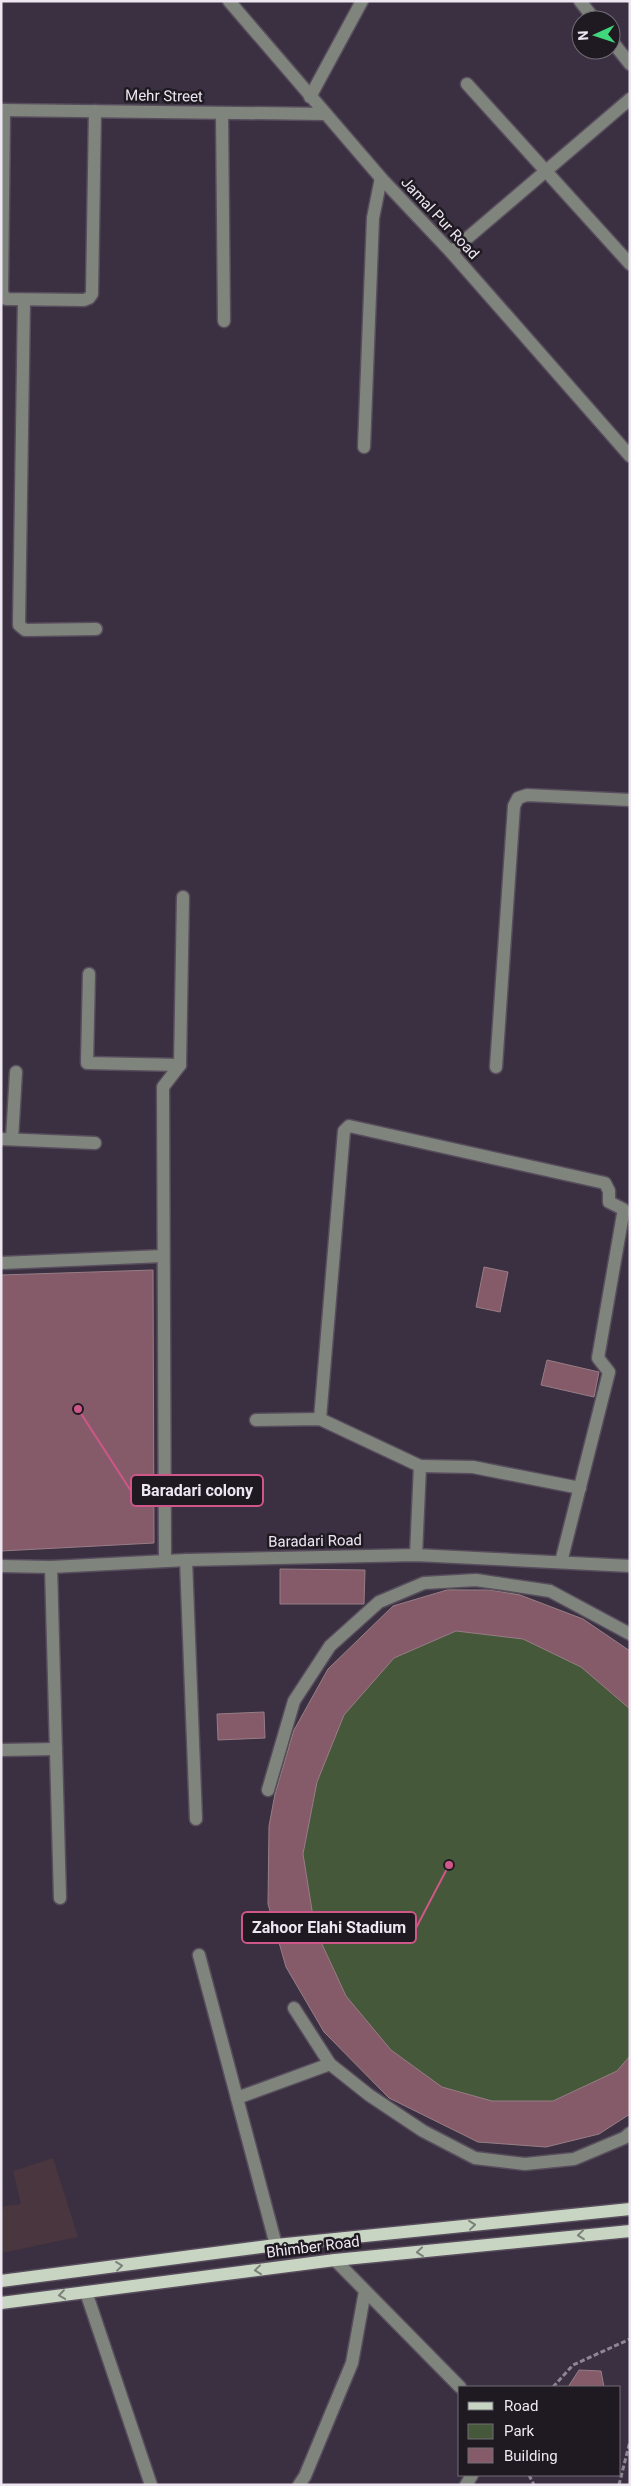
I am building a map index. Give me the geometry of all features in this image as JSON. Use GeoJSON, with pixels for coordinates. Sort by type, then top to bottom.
{"type":"FeatureCollection","features":[{"type":"Feature","properties":{"kind":"main road","name":"Bhimber Road"},"geometry":{"type":"LineString","coordinates":[[1,2281],[276,2245],[630,2209]]}},
{"type":"Feature","properties":{"kind":"main road","name":"Bhimber Road"},"geometry":{"type":"LineString","coordinates":[[1,2303],[335,2260],[630,2230]]}},
{"type":"Feature","properties":{"kind":"street","name":"Jamal Pur Road"},"geometry":{"type":"LineString","coordinates":[[228,1],[381,178],[451,252],[630,456]]}},
{"type":"Feature","properties":{"kind":"street"},"geometry":{"type":"LineString","coordinates":[[310,97],[362,1]]}},
{"type":"Feature","properties":{"kind":"street"},"geometry":{"type":"LineString","coordinates":[[621,53],[630,64]]}},
{"type":"Feature","properties":{"kind":"street"},"geometry":{"type":"LineString","coordinates":[[468,84],[630,264]]}},
{"type":"Feature","properties":{"kind":"street"},"geometry":{"type":"LineString","coordinates":[[451,252],[630,99]]}},
{"type":"Feature","properties":{"kind":"street"},"geometry":{"type":"LineString","coordinates":[[3,110],[2,293],[6,300],[84,300],[92,294],[95,111]]}},
{"type":"Feature","properties":{"kind":"street","name":"Mehr Street"},"geometry":{"type":"LineString","coordinates":[[3,110],[326,114]]}},
{"type":"Feature","properties":{"kind":"street"},"geometry":{"type":"LineString","coordinates":[[222,113],[224,321]]}},
{"type":"Feature","properties":{"kind":"street"},"geometry":{"type":"LineString","coordinates":[[364,447],[373,218],[381,178]]}},
{"type":"Feature","properties":{"kind":"street"},"geometry":{"type":"LineString","coordinates":[[24,300],[19,625],[25,630],[96,629]]}},
{"type":"Feature","properties":{"kind":"street"},"geometry":{"type":"LineString","coordinates":[[496,1067],[514,806],[518,798],[527,795],[630,800]]}},
{"type":"Feature","properties":{"kind":"street"},"geometry":{"type":"LineString","coordinates":[[165,1561],[163,1086],[180,1065],[183,898]]}},
{"type":"Feature","properties":{"kind":"street"},"geometry":{"type":"LineString","coordinates":[[89,974],[87,1063],[180,1065]]}},
{"type":"Feature","properties":{"kind":"street"},"geometry":{"type":"LineString","coordinates":[[16,1072],[7,1139],[95,1143]]}},
{"type":"Feature","properties":{"kind":"street"},"geometry":{"type":"LineString","coordinates":[[320,1419],[344,1131],[349,1126],[605,1183],[609,1191],[609,1202],[623,1209],[598,1358],[609,1372],[561,1562]]}},
{"type":"Feature","properties":{"kind":"street"},"geometry":{"type":"LineString","coordinates":[[1,1263],[163,1256]]}},
{"type":"Feature","properties":{"kind":"street"},"geometry":{"type":"LineString","coordinates":[[256,1420],[320,1419],[420,1466],[473,1467],[580,1488]]}},
{"type":"Feature","properties":{"kind":"street"},"geometry":{"type":"LineString","coordinates":[[416,1555],[420,1466]]}},
{"type":"Feature","properties":{"kind":"street","name":"Baradari Road"},"geometry":{"type":"LineString","coordinates":[[1,1566],[416,1555],[630,1566]]}},
{"type":"Feature","properties":{"kind":"street"},"geometry":{"type":"LineString","coordinates":[[186,1560],[196,1820]]}},
{"type":"Feature","properties":{"kind":"street"},"geometry":{"type":"LineString","coordinates":[[51,1566],[60,1898]]}},
{"type":"Feature","properties":{"kind":"street"},"geometry":{"type":"LineString","coordinates":[[268,1790],[294,1701],[330,1646],[379,1602],[424,1583],[476,1580],[550,1591],[630,1634]]}},
{"type":"Feature","properties":{"kind":"street"},"geometry":{"type":"LineString","coordinates":[[1,1750],[56,1749]]}},
{"type":"Feature","properties":{"kind":"street"},"geometry":{"type":"LineString","coordinates":[[199,1955],[276,2245]]}},
{"type":"Feature","properties":{"kind":"street"},"geometry":{"type":"LineString","coordinates":[[294,2008],[330,2064],[423,2131],[475,2158],[525,2164],[574,2160],[628,2136]]}},
{"type":"Feature","properties":{"kind":"street"},"geometry":{"type":"LineString","coordinates":[[237,2098],[330,2064]]}},
{"type":"Feature","properties":{"kind":"street"},"geometry":{"type":"LineString","coordinates":[[335,2260],[459,2386]]}},
{"type":"Feature","properties":{"kind":"street"},"geometry":{"type":"LineString","coordinates":[[299,2485],[305,2476],[352,2364],[364,2291]]}},
{"type":"Feature","properties":{"kind":"street"},"geometry":{"type":"LineString","coordinates":[[86,2292],[150,2485]]}},
{"type":"Feature","properties":{"kind":"path"},"geometry":{"type":"LineString","coordinates":[[554,2386],[573,2365],[630,2339]]}},
{"type":"Feature","properties":{"kind":"path"},"geometry":{"type":"LineString","coordinates":[[619,2485],[630,2441]]}},
{"type":"Feature","properties":{"kind":"shaded area"},"geometry":{"type":"Polygon","coordinates":[[[53,2158],[78,2237],[1,2253],[1,2216],[4,2206],[21,2204],[13,2171],[53,2158]]]}},
{"type":"Feature","properties":{"kind":"green space"},"geometry":{"type":"Polygon","coordinates":[[[450,1589],[510,1591],[583,1619],[630,1651],[630,2114],[599,2134],[546,2147],[478,2142],[389,2098],[324,2032],[286,1967],[268,1904],[269,1826],[284,1748],[328,1669],[393,1606],[450,1589]]]}},
{"type":"Feature","properties":{"kind":"building"},"geometry":{"type":"Polygon","coordinates":[[[484,1267],[508,1272],[500,1312],[476,1307],[484,1267]]]}},
{"type":"Feature","properties":{"kind":"building"},"geometry":{"type":"Polygon","coordinates":[[[153,1270],[154,1543],[1,1551],[1,1275],[153,1270]]]}},
{"type":"Feature","properties":{"kind":"building"},"geometry":{"type":"Polygon","coordinates":[[[547,1360],[599,1372],[594,1397],[541,1385],[547,1360]]]}},
{"type":"Feature","properties":{"kind":"building"},"geometry":{"type":"Polygon","coordinates":[[[280,1569],[365,1570],[364,1604],[280,1604],[280,1569]]]}},
{"type":"Feature","properties":{"kind":"building"},"geometry":{"type":"Polygon","coordinates":[[[447,1590],[490,1590],[520,1595],[583,1619],[630,1651],[630,1709],[581,1667],[523,1639],[456,1631],[394,1658],[344,1715],[317,1782],[303,1854],[315,1929],[346,1996],[391,2050],[442,2087],[492,2101],[553,2101],[617,2071],[630,2056],[630,2114],[599,2134],[546,2147],[478,2142],[389,2098],[324,2032],[286,1967],[268,1904],[269,1826],[275,1794],[294,1730],[328,1669],[393,1606],[447,1590]]]}},
{"type":"Feature","properties":{"kind":"building"},"geometry":{"type":"Polygon","coordinates":[[[264,1712],[265,1738],[218,1740],[217,1714],[264,1712]]]}},
{"type":"Feature","properties":{"kind":"building"},"geometry":{"type":"Polygon","coordinates":[[[579,2370],[601,2371],[604,2386],[569,2386],[579,2370]]]}},
{"type":"Feature","properties":{"kind":"place","name":"Baradari colony"},"geometry":{"type":"Point","coordinates":[78,1409]}},
{"type":"Feature","properties":{"kind":"place","name":"Zahoor Elahi Stadium"},"geometry":{"type":"Point","coordinates":[449,1865]}}]}
